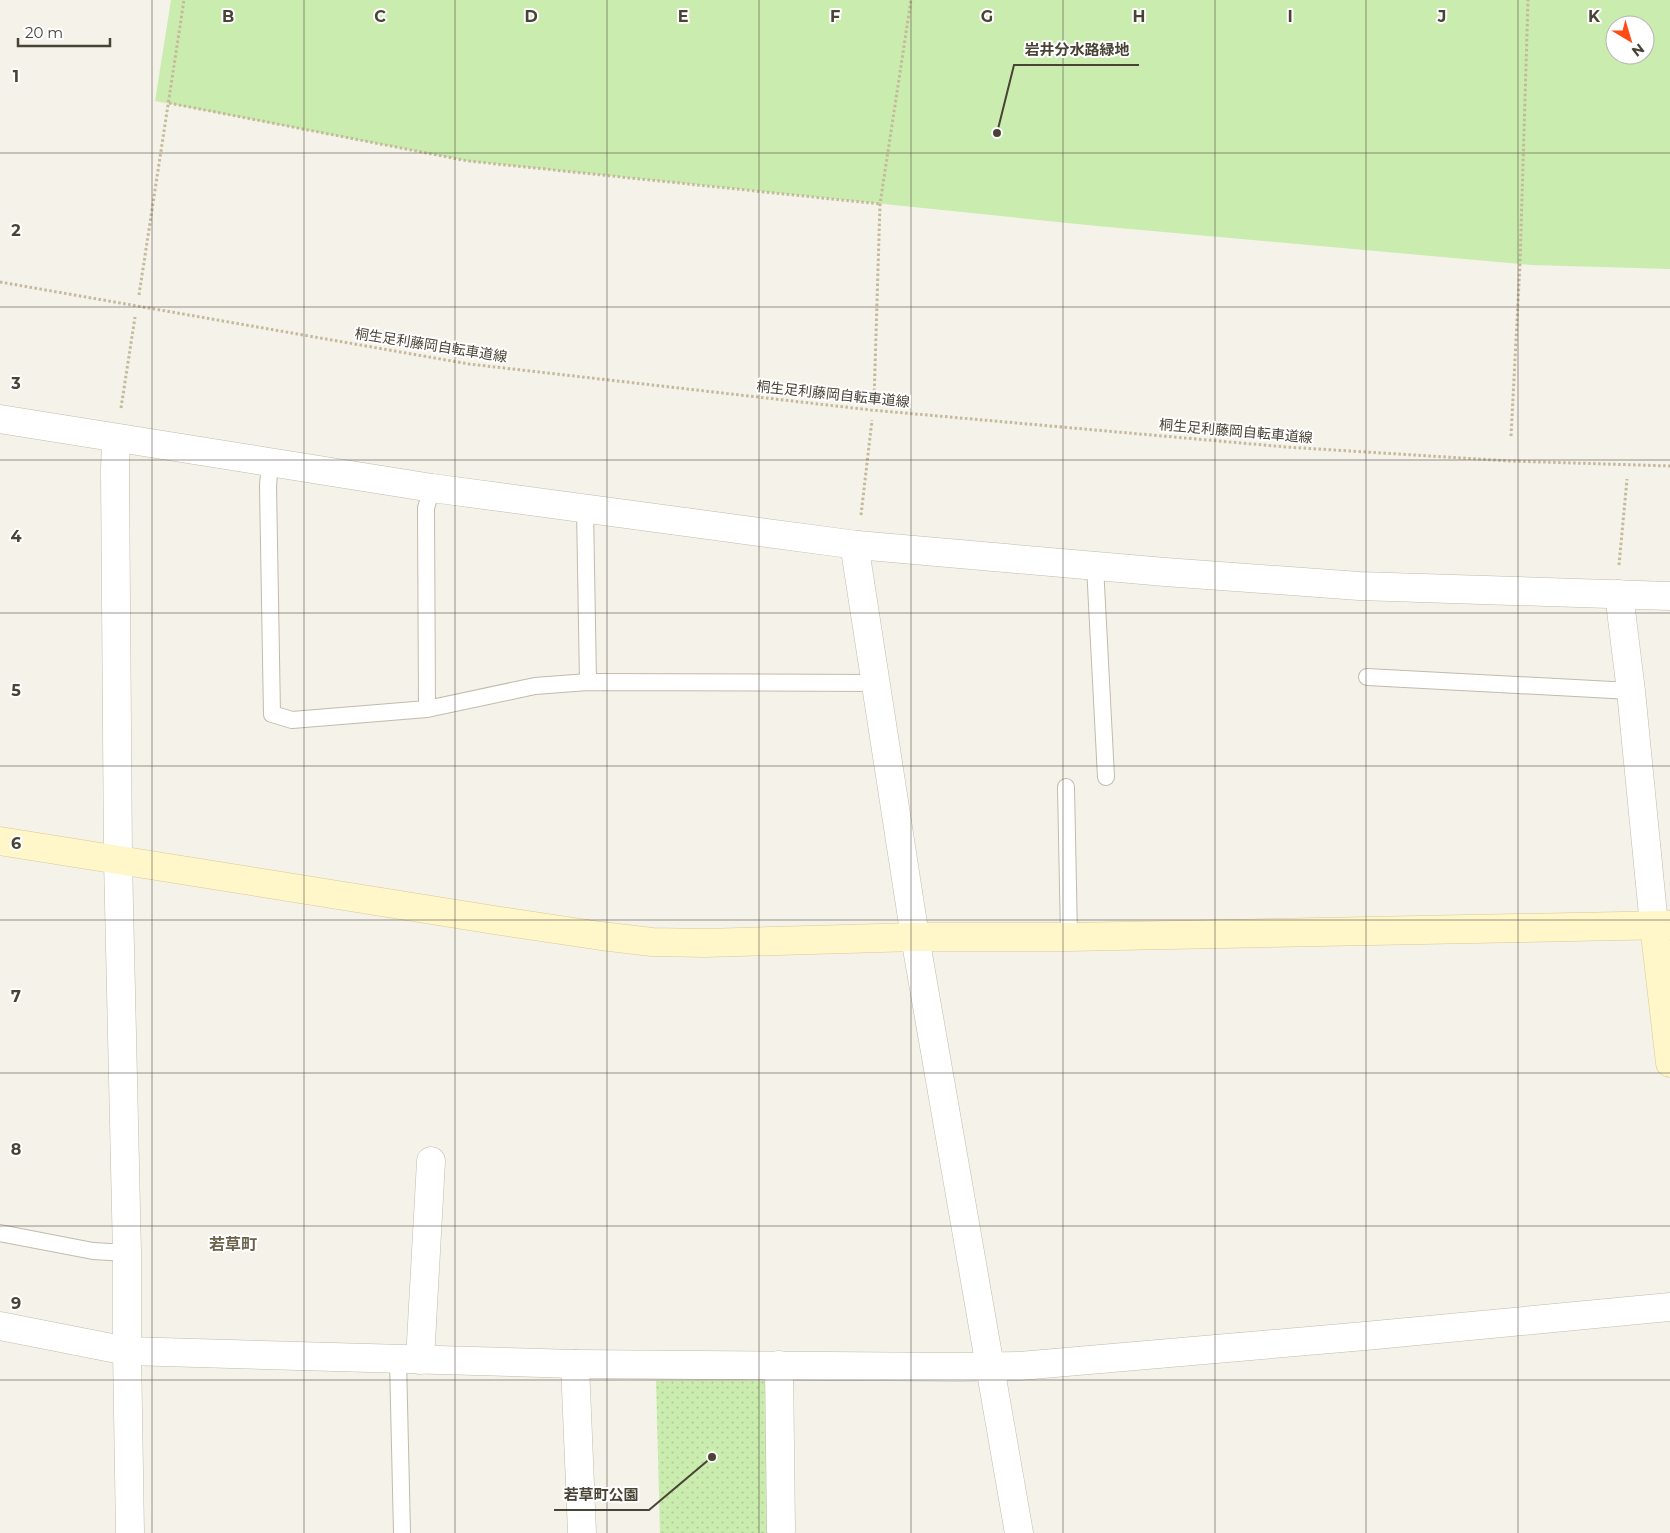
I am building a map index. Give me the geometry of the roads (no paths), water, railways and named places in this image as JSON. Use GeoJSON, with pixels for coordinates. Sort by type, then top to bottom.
{"type":"FeatureCollection","features":[{"type":"Feature","properties":{"kind":"street"},"geometry":{"type":"LineString","coordinates":[[0,419],[432,488],[858,545],[1095,566],[1359,586],[1619,582],[1670,596]]}},
{"type":"Feature","properties":{"kind":"street"},"geometry":{"type":"LineString","coordinates":[[116,438],[118,860],[127,1252],[130,1533]]}},
{"type":"Feature","properties":{"kind":"street"},"geometry":{"type":"LineString","coordinates":[[858,545],[856,556],[915,938],[1019,1533]]}},
{"type":"Feature","properties":{"kind":"street"},"geometry":{"type":"LineString","coordinates":[[1619,582],[1631,691],[1662,925],[1670,1063]]}},
{"type":"Feature","properties":{"kind":"street"},"geometry":{"type":"LineString","coordinates":[[0,841],[504,922],[652,942],[705,943],[915,938],[1070,937],[1662,925]]}},
{"type":"Feature","properties":{"kind":"street"},"geometry":{"type":"LineString","coordinates":[[409,1360],[431,1161]]}},
{"type":"Feature","properties":{"kind":"street"},"geometry":{"type":"LineString","coordinates":[[0,1326],[127,1352],[575,1364],[1020,1366],[1670,1308]]}},
{"type":"Feature","properties":{"kind":"street"},"geometry":{"type":"LineString","coordinates":[[575,1364],[582,1533]]}},
{"type":"Feature","properties":{"kind":"street"},"geometry":{"type":"LineString","coordinates":[[780,1365],[781,1530]]}},
{"type":"Feature","properties":{"kind":"lane"},"geometry":{"type":"LineString","coordinates":[[270,462],[268,486],[272,714],[292,720],[427,709],[535,686],[588,682],[876,684]]}},
{"type":"Feature","properties":{"kind":"lane"},"geometry":{"type":"LineString","coordinates":[[427,709],[426,508],[432,488]]}},
{"type":"Feature","properties":{"kind":"lane"},"geometry":{"type":"LineString","coordinates":[[585,509],[588,682]]}},
{"type":"Feature","properties":{"kind":"lane"},"geometry":{"type":"LineString","coordinates":[[1095,566],[1106,777]]}},
{"type":"Feature","properties":{"kind":"lane"},"geometry":{"type":"LineString","coordinates":[[1368,677],[1631,691]]}},
{"type":"Feature","properties":{"kind":"lane"},"geometry":{"type":"LineString","coordinates":[[1066,787],[1070,937]]}},
{"type":"Feature","properties":{"kind":"lane"},"geometry":{"type":"LineString","coordinates":[[0,1233],[93,1251],[127,1252]]}},
{"type":"Feature","properties":{"kind":"lane"},"geometry":{"type":"LineString","coordinates":[[402,1533],[409,1360]]}},
{"type":"Feature","properties":{"kind":"place","name":"岩井分水路緑地"},"geometry":{"type":"Point","coordinates":[997,133]}},
{"type":"Feature","properties":{"kind":"place","name":"若草町公園"},"geometry":{"type":"Point","coordinates":[712,1457]}},
{"type":"Feature","properties":{"kind":"district","name":"若草町"},"geometry":{"type":"Point","coordinates":[233,1244]}}]}
